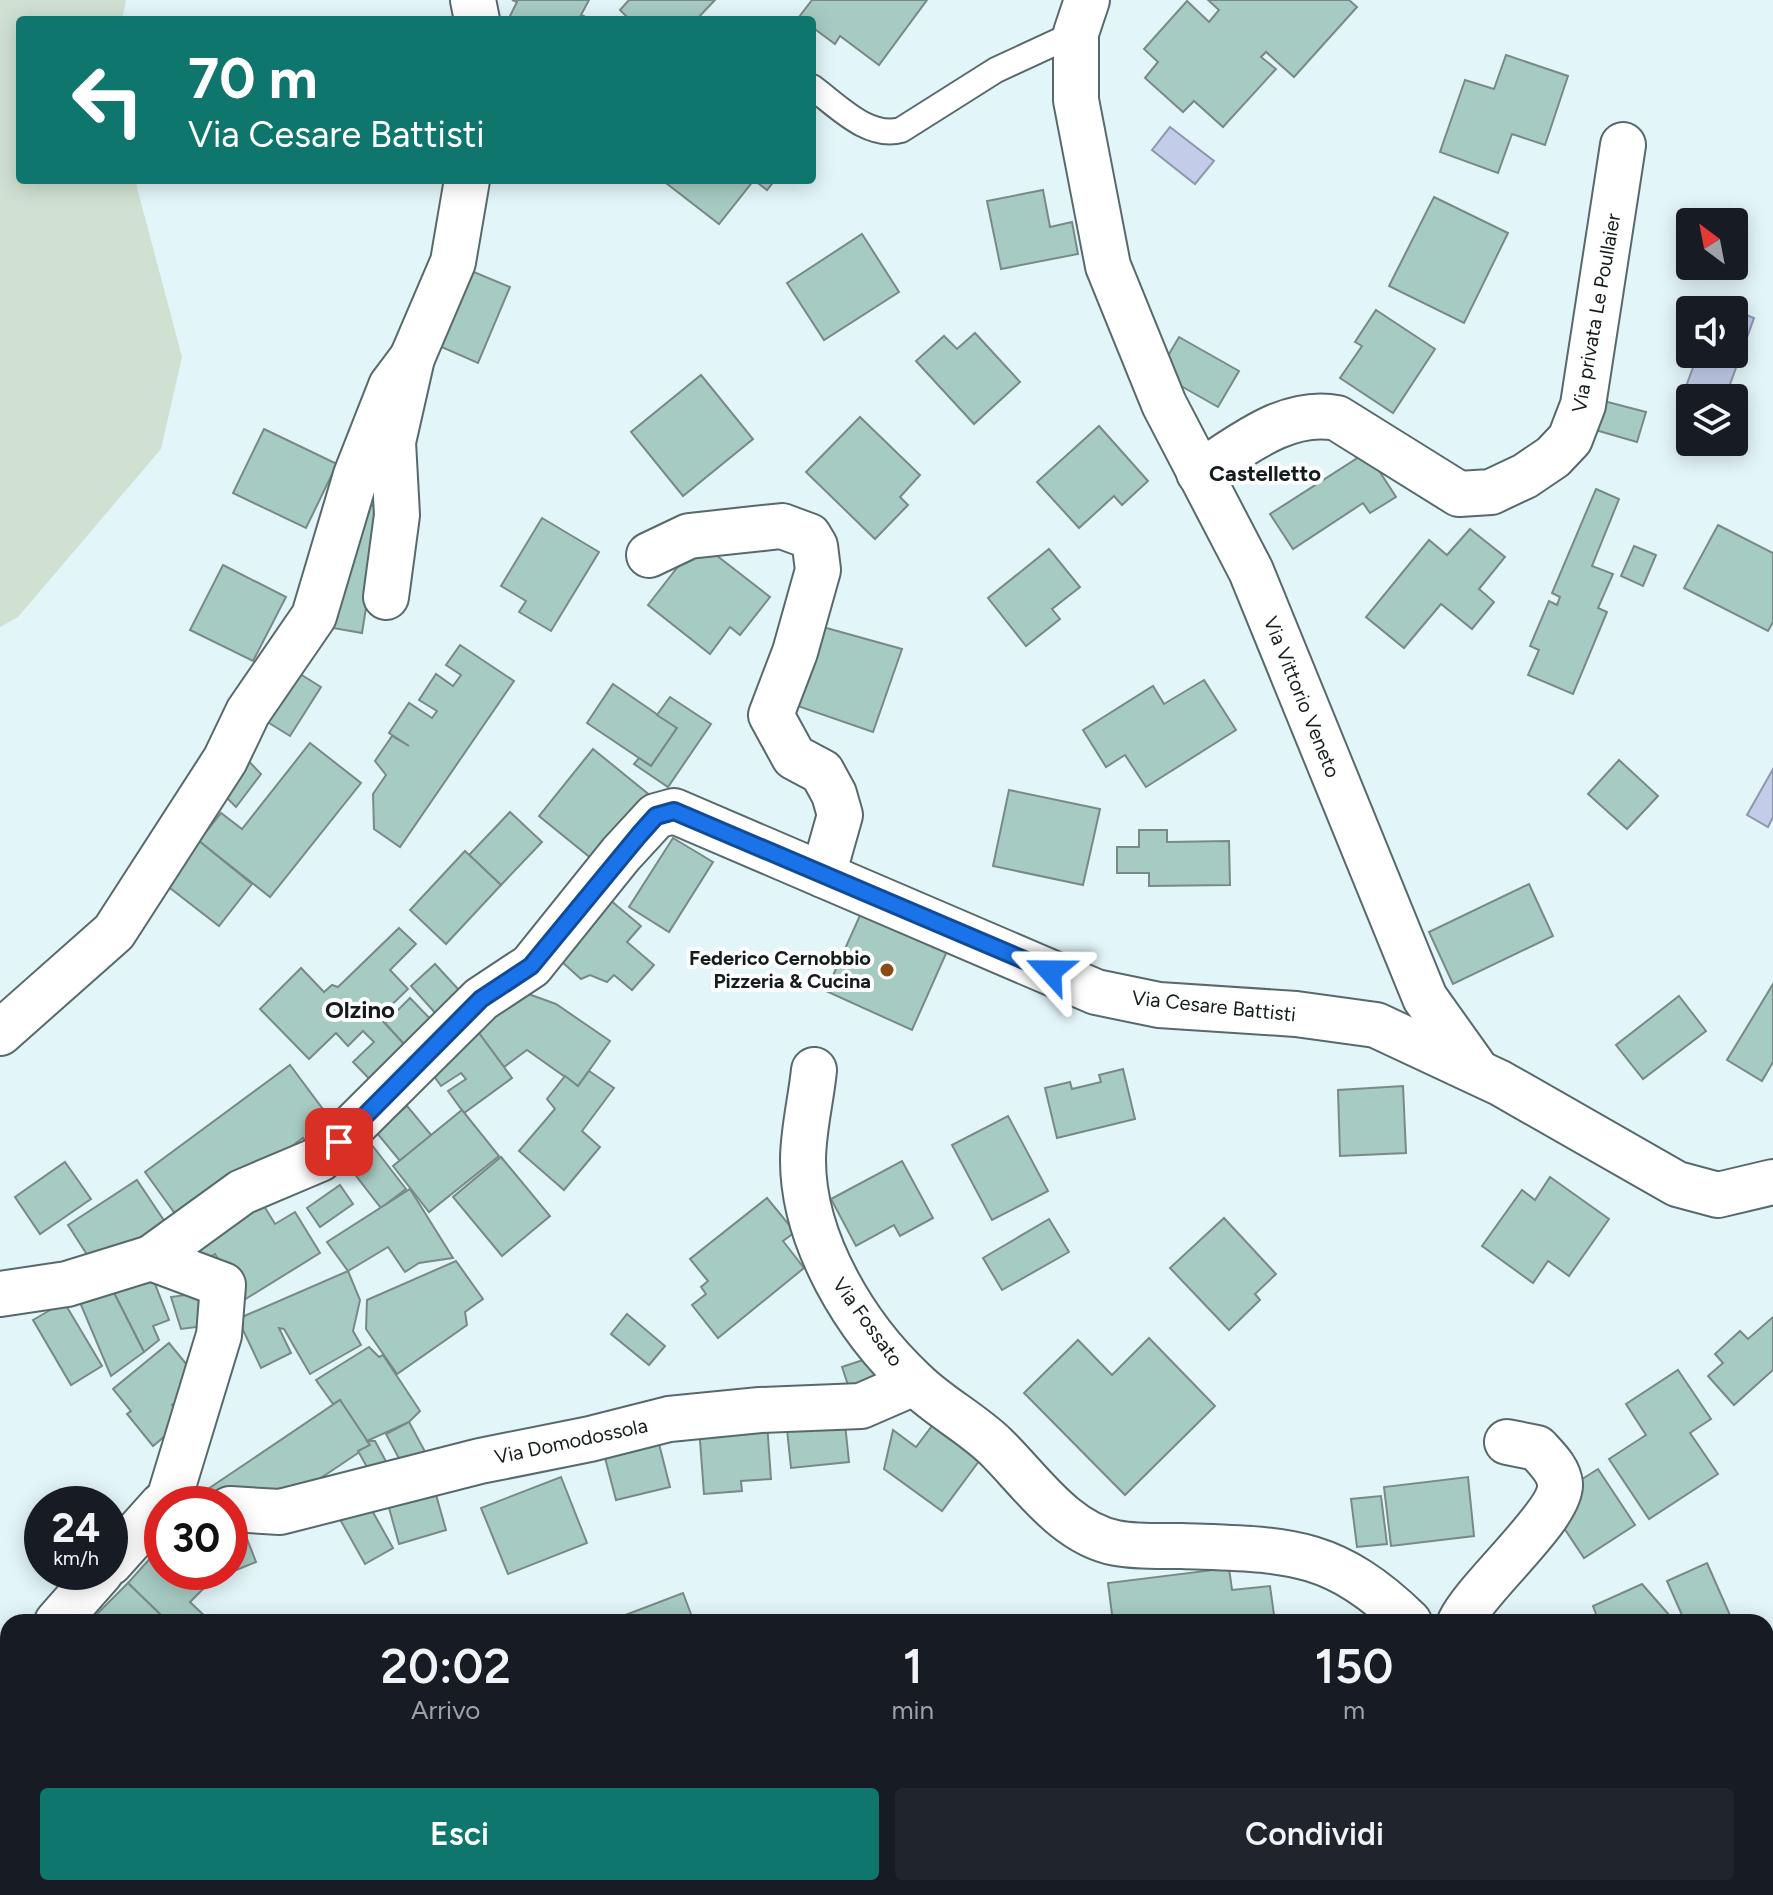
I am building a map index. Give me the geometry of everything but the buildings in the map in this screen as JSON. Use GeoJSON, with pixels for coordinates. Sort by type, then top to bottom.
{"type":"FeatureCollection","features":[{"type":"Feature","properties":{"kind":"street","name":"Via Vittorio Veneto"},"geometry":{"type":"LineString","coordinates":[[1082,16],[1076,100],[1108,266],[1164,404],[1251,571],[1425,998],[1478,1073],[1677,1184],[1718,1195],[1773,1182]]}},
{"type":"Feature","properties":{"kind":"street","name":"Via privata Le Poullaier"},"geometry":{"type":"LineString","coordinates":[[1199,473],[1275,427],[1315,414],[1337,418],[1459,494],[1491,492],[1525,476],[1553,457],[1570,439],[1583,405],[1623,145]]}},
{"type":"Feature","properties":{"kind":"street"},"geometry":{"type":"LineString","coordinates":[[386,597],[397,515],[393,442],[412,358],[453,262],[466,184]]}},
{"type":"Feature","properties":{"kind":"street"},"geometry":{"type":"LineString","coordinates":[[0,1033],[114,932],[225,760],[248,712],[314,616],[356,475],[391,386],[412,358]]}},
{"type":"Feature","properties":{"kind":"street"},"geometry":{"type":"LineString","coordinates":[[649,555],[689,536],[782,526],[809,536],[815,546],[818,570],[795,652],[771,715],[794,757],[822,772],[834,794],[840,815],[823,875]]}},
{"type":"Feature","properties":{"kind":"street","name":"Via Cesare Battisti"},"geometry":{"type":"LineString","coordinates":[[0,1294],[67,1284],[151,1258],[242,1192],[320,1159],[481,999],[531,966],[656,816],[674,811],[1096,992],[1159,1005],[1296,1014],[1376,1025],[1478,1073]]}},
{"type":"Feature","properties":{"kind":"street","name":"Via Fossato"},"geometry":{"type":"LineString","coordinates":[[814,1070],[803,1160],[810,1219],[835,1282],[914,1383],[994,1445],[1034,1489],[1081,1528],[1115,1543],[1261,1549],[1299,1555],[1338,1567],[1367,1584],[1400,1614]]}},
{"type":"Feature","properties":{"kind":"street"},"geometry":{"type":"LineString","coordinates":[[151,1258],[223,1285],[219,1335],[177,1486]]}},
{"type":"Feature","properties":{"kind":"street","name":"Via Domodossola"},"geometry":{"type":"LineString","coordinates":[[248,1510],[280,1512],[480,1461],[669,1419],[760,1410],[861,1406],[914,1383]]}},
{"type":"Feature","properties":{"kind":"street"},"geometry":{"type":"LineString","coordinates":[[1466,1614],[1490,1580],[1552,1508],[1560,1493],[1560,1480],[1537,1448],[1507,1442]]}},
{"type":"Feature","properties":{"kind":"street"},"geometry":{"type":"LineString","coordinates":[[128,1545],[144,1530]]}},
{"type":"Feature","properties":{"kind":"street"},"geometry":{"type":"LineString","coordinates":[[64,1614],[85,1590]]}},
{"type":"Feature","properties":{"kind":"lane"},"geometry":{"type":"LineString","coordinates":[[816,90],[871,130],[887,134],[901,130],[1082,16]]}},
{"type":"Feature","properties":{"kind":"green space"},"geometry":{"type":"Polygon","coordinates":[[[0,0],[126,0],[123,16],[16,16],[16,184],[136,184],[182,357],[161,449],[18,617],[0,627],[0,0]]]}},
{"type":"Feature","properties":{"kind":"water"},"geometry":{"type":"Polygon","coordinates":[[[1170,127],[1214,161],[1195,184],[1152,150],[1170,127]]]}},
{"type":"Feature","properties":{"kind":"water"},"geometry":{"type":"Polygon","coordinates":[[[1748,316],[1754,318],[1748,335],[1748,316]]]}},
{"type":"Feature","properties":{"kind":"water"},"geometry":{"type":"Polygon","coordinates":[[[1693,368],[1736,368],[1730,384],[1687,384],[1693,368]]]}},
{"type":"Feature","properties":{"kind":"water"},"geometry":{"type":"Polygon","coordinates":[[[1773,769],[1773,817],[1768,827],[1747,815],[1773,769]]]}},
{"type":"Feature","properties":{"kind":"place","name":"Federico Cernobbio Pizzeria & Cucina"},"geometry":{"type":"Point","coordinates":[887,970]}},
{"type":"Feature","properties":{"kind":"district","name":"Castelletto"},"geometry":{"type":"Point","coordinates":[1265,473]}},
{"type":"Feature","properties":{"kind":"district","name":"Olzino"},"geometry":{"type":"Point","coordinates":[360,1010]}},
{"type":"Feature","properties":{"kind":"route"},"geometry":{"type":"LineString","coordinates":[[339,1142],[481,999],[531,966],[621,854],[656,816],[674,811],[1050,971]]}}]}
